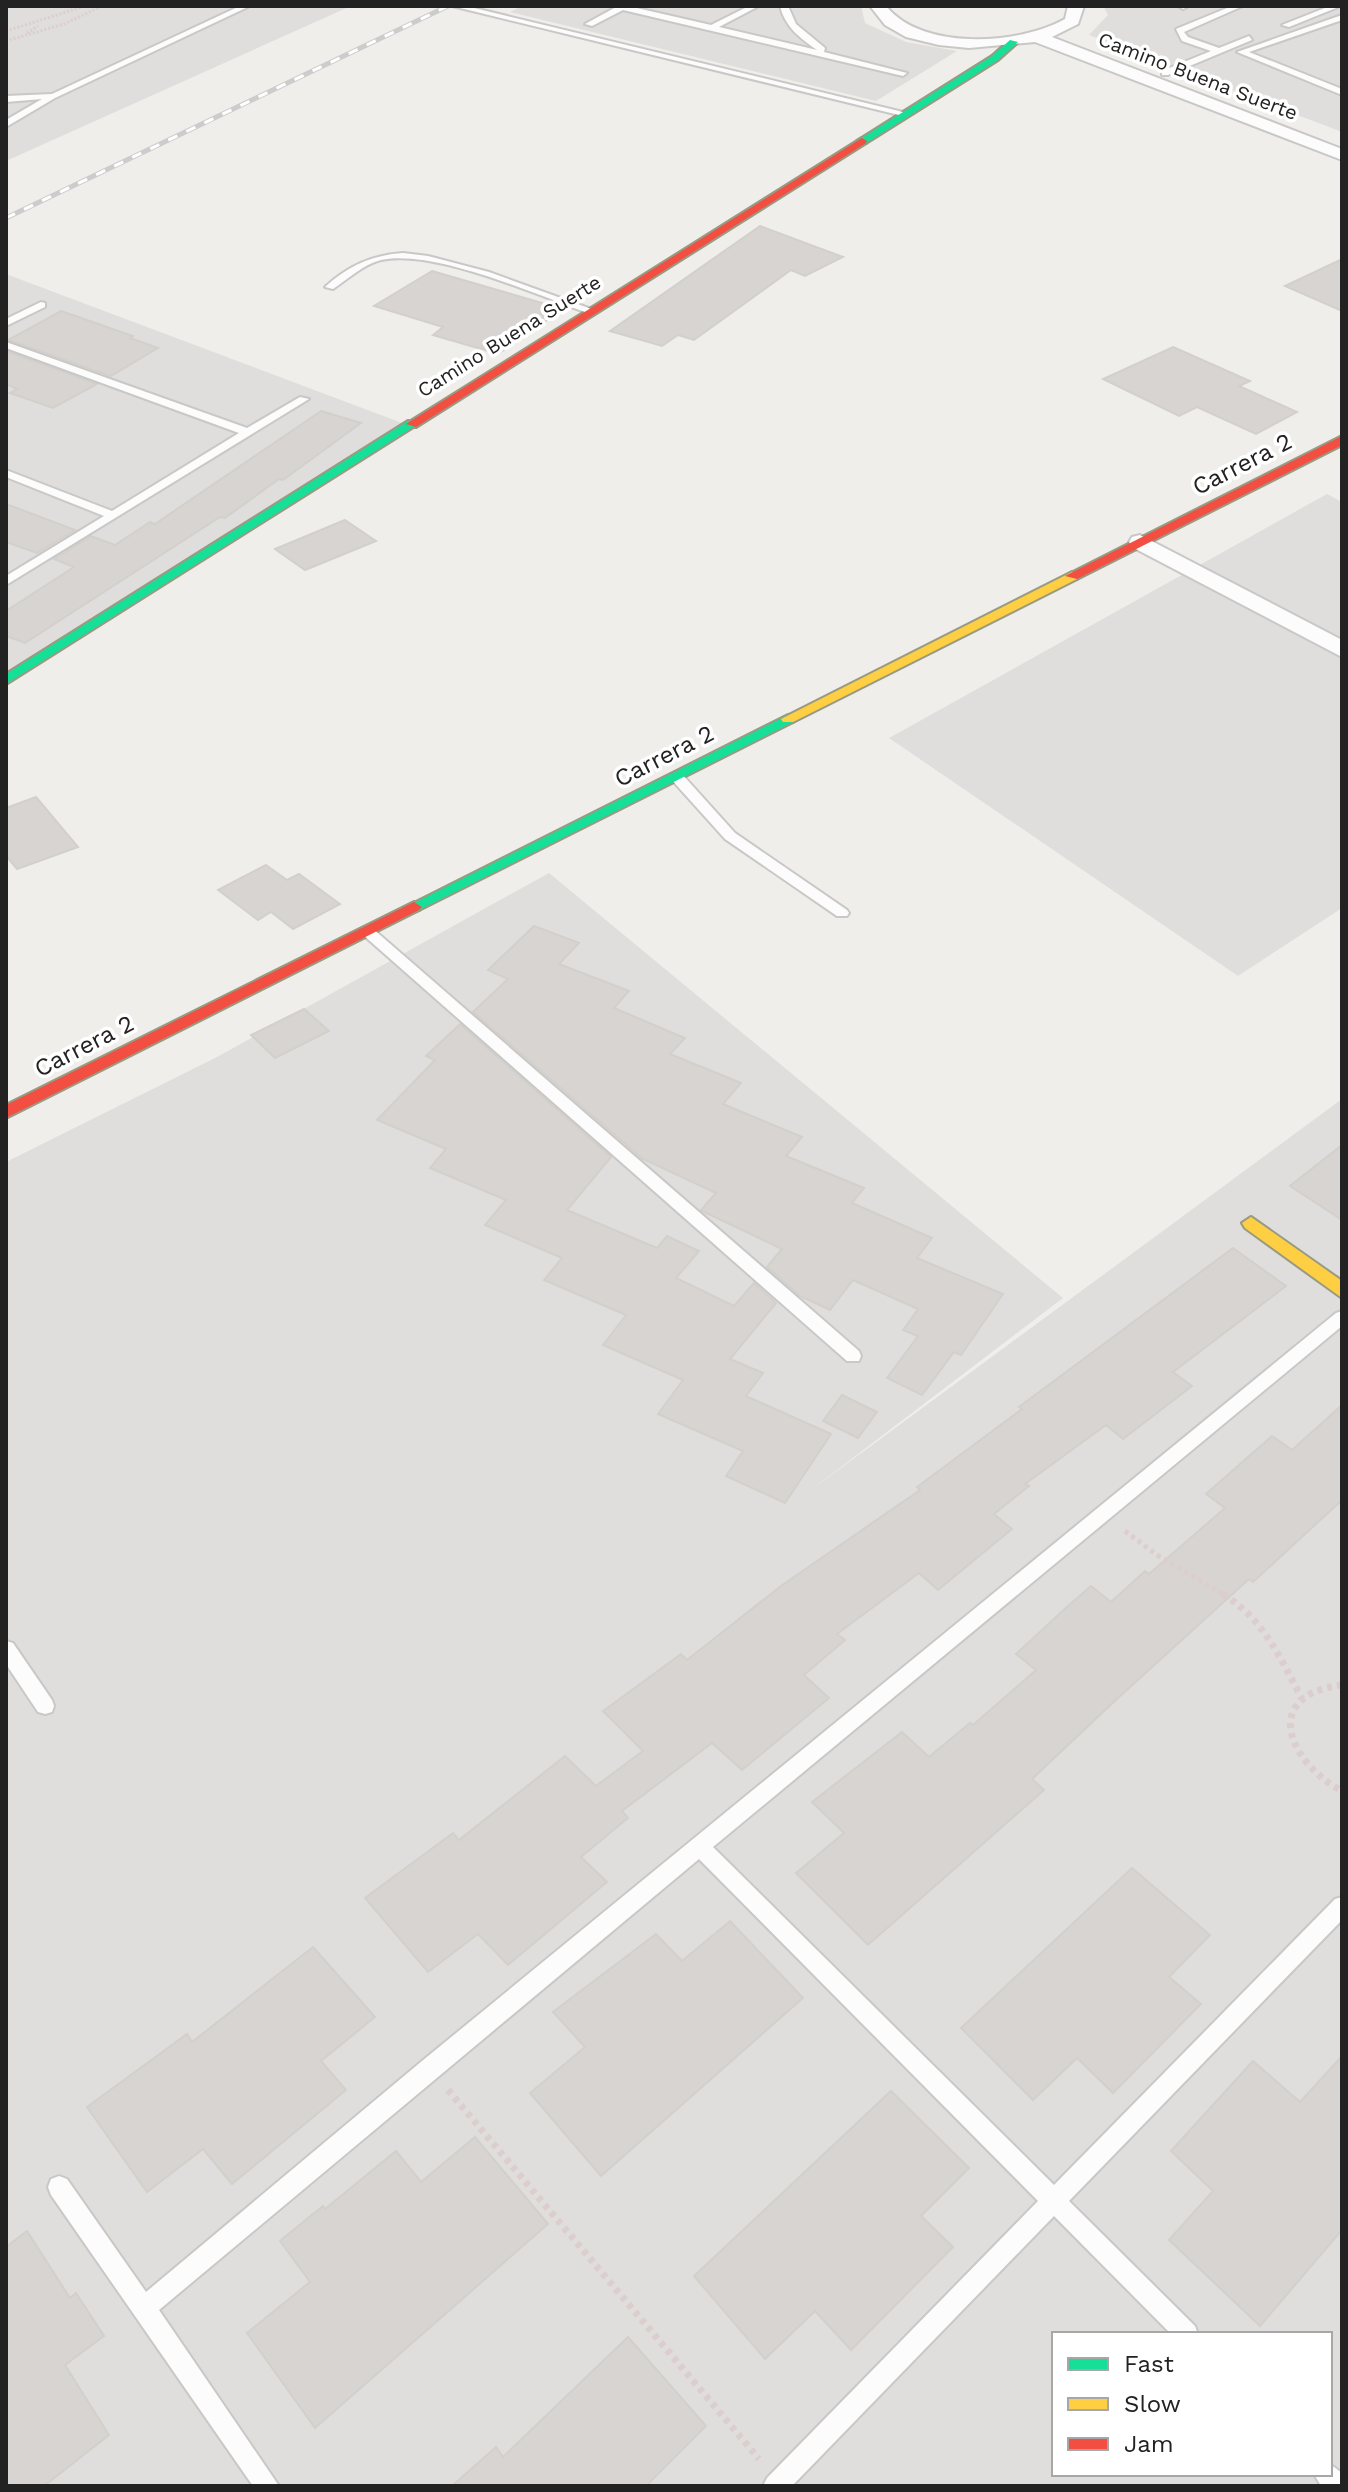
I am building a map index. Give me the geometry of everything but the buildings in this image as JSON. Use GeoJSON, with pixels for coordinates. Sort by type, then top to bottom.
{"type":"FeatureCollection","features":[{"type":"Feature","properties":{"kind":"street"},"geometry":{"type":"LineString","coordinates":[[878,6],[889,21],[926,36],[959,42],[1013,42]]}},
{"type":"Feature","properties":{"kind":"street"},"geometry":{"type":"LineString","coordinates":[[1047,35],[1072,21],[1076,6]]}},
{"type":"Feature","properties":{"kind":"street","name":"Camino Buena Suerte"},"geometry":{"type":"LineString","coordinates":[[1047,35],[1342,155]]}},
{"type":"Feature","properties":{"kind":"street","name":"Camino Buena Suerte"},"geometry":{"type":"LineString","coordinates":[[6,680],[589,310],[995,58],[1013,42],[1047,35],[1165,73],[1342,143]]}},
{"type":"Feature","properties":{"kind":"street","name":"Carrera 2"},"geometry":{"type":"LineString","coordinates":[[6,1112],[1342,440]]}},
{"type":"Feature","properties":{"kind":"street"},"geometry":{"type":"LineString","coordinates":[[1140,542],[1342,650]]}},
{"type":"Feature","properties":{"kind":"street"},"geometry":{"type":"LineString","coordinates":[[1251,1223],[1342,1291]]}},
{"type":"Feature","properties":{"kind":"lane"},"geometry":{"type":"LineString","coordinates":[[6,124],[54,96],[246,6]]}},
{"type":"Feature","properties":{"kind":"lane"},"geometry":{"type":"LineString","coordinates":[[456,6],[903,113]]}},
{"type":"Feature","properties":{"kind":"lane"},"geometry":{"type":"LineString","coordinates":[[589,24],[623,6],[903,73]]}},
{"type":"Feature","properties":{"kind":"lane"},"geometry":{"type":"LineString","coordinates":[[714,27],[755,6]]}},
{"type":"Feature","properties":{"kind":"lane"},"geometry":{"type":"LineString","coordinates":[[784,6],[785,15],[794,28],[830,55]]}},
{"type":"Feature","properties":{"kind":"lane"},"geometry":{"type":"LineString","coordinates":[[1220,51],[1185,39],[1179,31],[1239,6]]}},
{"type":"Feature","properties":{"kind":"lane"},"geometry":{"type":"LineString","coordinates":[[1300,6],[1320,13]]}},
{"type":"Feature","properties":{"kind":"lane"},"geometry":{"type":"LineString","coordinates":[[1280,27],[1337,6]]}},
{"type":"Feature","properties":{"kind":"lane"},"geometry":{"type":"LineString","coordinates":[[1342,17],[1241,52],[1342,92]]}},
{"type":"Feature","properties":{"kind":"lane"},"geometry":{"type":"LineString","coordinates":[[1165,73],[1267,31]]}},
{"type":"Feature","properties":{"kind":"lane"},"geometry":{"type":"LineString","coordinates":[[6,99],[54,96]]}},
{"type":"Feature","properties":{"kind":"lane"},"geometry":{"type":"LineString","coordinates":[[330,287],[372,260],[403,255],[433,259],[589,310]]}},
{"type":"Feature","properties":{"kind":"lane"},"geometry":{"type":"LineString","coordinates":[[6,323],[41,305]]}},
{"type":"Feature","properties":{"kind":"lane"},"geometry":{"type":"LineString","coordinates":[[6,345],[248,432]]}},
{"type":"Feature","properties":{"kind":"lane"},"geometry":{"type":"LineString","coordinates":[[6,581],[304,399]]}},
{"type":"Feature","properties":{"kind":"lane"},"geometry":{"type":"LineString","coordinates":[[6,473],[113,515]]}},
{"type":"Feature","properties":{"kind":"lane"},"geometry":{"type":"LineString","coordinates":[[676,776],[730,836],[842,913]]}},
{"type":"Feature","properties":{"kind":"lane"},"geometry":{"type":"LineString","coordinates":[[367,931],[853,1356]]}},
{"type":"Feature","properties":{"kind":"lane"},"geometry":{"type":"LineString","coordinates":[[145,2307],[430,2068],[1342,1317]]}},
{"type":"Feature","properties":{"kind":"lane"},"geometry":{"type":"LineString","coordinates":[[6,1649],[45,1706]]}},
{"type":"Feature","properties":{"kind":"lane"},"geometry":{"type":"LineString","coordinates":[[700,1847],[1185,2332]]}},
{"type":"Feature","properties":{"kind":"lane"},"geometry":{"type":"LineString","coordinates":[[777,2484],[1342,1906]]}},
{"type":"Feature","properties":{"kind":"lane"},"geometry":{"type":"LineString","coordinates":[[59,2187],[267,2486]]}},
{"type":"Feature","properties":{"kind":"path"},"geometry":{"type":"LineString","coordinates":[[6,31],[85,6]]}},
{"type":"Feature","properties":{"kind":"path"},"geometry":{"type":"LineString","coordinates":[[6,41],[47,29],[102,6]]}},
{"type":"Feature","properties":{"kind":"path"},"geometry":{"type":"LineString","coordinates":[[32,25],[47,29]]}},
{"type":"Feature","properties":{"kind":"path"},"geometry":{"type":"LineString","coordinates":[[23,35],[38,26]]}},
{"type":"Feature","properties":{"kind":"path"},"geometry":{"type":"LineString","coordinates":[[1105,1512],[1135,1541],[1228,1598],[1260,1624],[1302,1699]]}},
{"type":"Feature","properties":{"kind":"path"},"geometry":{"type":"LineString","coordinates":[[1342,1685],[1316,1690],[1302,1699],[1293,1712],[1290,1728],[1293,1747],[1303,1764],[1319,1780],[1342,1791]]}},
{"type":"Feature","properties":{"kind":"path"},"geometry":{"type":"LineString","coordinates":[[430,2068],[777,2484]]}},
{"type":"Feature","properties":{"kind":"shaded area"},"geometry":{"type":"Polygon","coordinates":[[[6,6],[351,6],[6,161],[6,6]]]}},
{"type":"Feature","properties":{"kind":"shaded area"},"geometry":{"type":"Polygon","coordinates":[[[522,6],[861,6],[865,23],[906,42],[957,51],[876,101],[510,12],[522,6]]]}},
{"type":"Feature","properties":{"kind":"shaded area"},"geometry":{"type":"Polygon","coordinates":[[[1103,6],[1342,6],[1342,132],[1089,35],[1108,15],[1103,6]]]}},
{"type":"Feature","properties":{"kind":"shaded area"},"geometry":{"type":"Polygon","coordinates":[[[6,274],[402,423],[6,674],[6,274]]]}},
{"type":"Feature","properties":{"kind":"shaded area"},"geometry":{"type":"Polygon","coordinates":[[[1327,494],[1342,502],[1342,908],[1238,976],[889,738],[1327,494]]]}},
{"type":"Feature","properties":{"kind":"shaded area"},"geometry":{"type":"Polygon","coordinates":[[[549,873],[1063,1298],[807,1493],[1342,1099],[1342,2486],[6,2486],[6,1162],[217,1057],[549,873]]]}},
{"type":"Feature","properties":{"kind":"railway"},"geometry":{"type":"LineString","coordinates":[[6,218],[448,6]]}},
{"type":"Feature","properties":{"kind":"traffic: fast"},"geometry":{"type":"LineString","coordinates":[[862,141],[995,58],[1013,42]]}},
{"type":"Feature","properties":{"kind":"traffic: fast"},"geometry":{"type":"LineString","coordinates":[[6,680],[412,424]]}},
{"type":"Feature","properties":{"kind":"traffic: fast"},"geometry":{"type":"LineString","coordinates":[[414,907],[788,719]]}},
{"type":"Feature","properties":{"kind":"traffic: slow"},"geometry":{"type":"LineString","coordinates":[[788,719],[1072,576]]}},
{"type":"Feature","properties":{"kind":"traffic: slow"},"geometry":{"type":"LineString","coordinates":[[1251,1223],[1342,1291]]}},
{"type":"Feature","properties":{"kind":"traffic: jam"},"geometry":{"type":"LineString","coordinates":[[412,424],[862,141]]}},
{"type":"Feature","properties":{"kind":"traffic: jam"},"geometry":{"type":"LineString","coordinates":[[1072,576],[1342,440]]}},
{"type":"Feature","properties":{"kind":"traffic: jam"},"geometry":{"type":"LineString","coordinates":[[6,1112],[414,907]]}}]}
